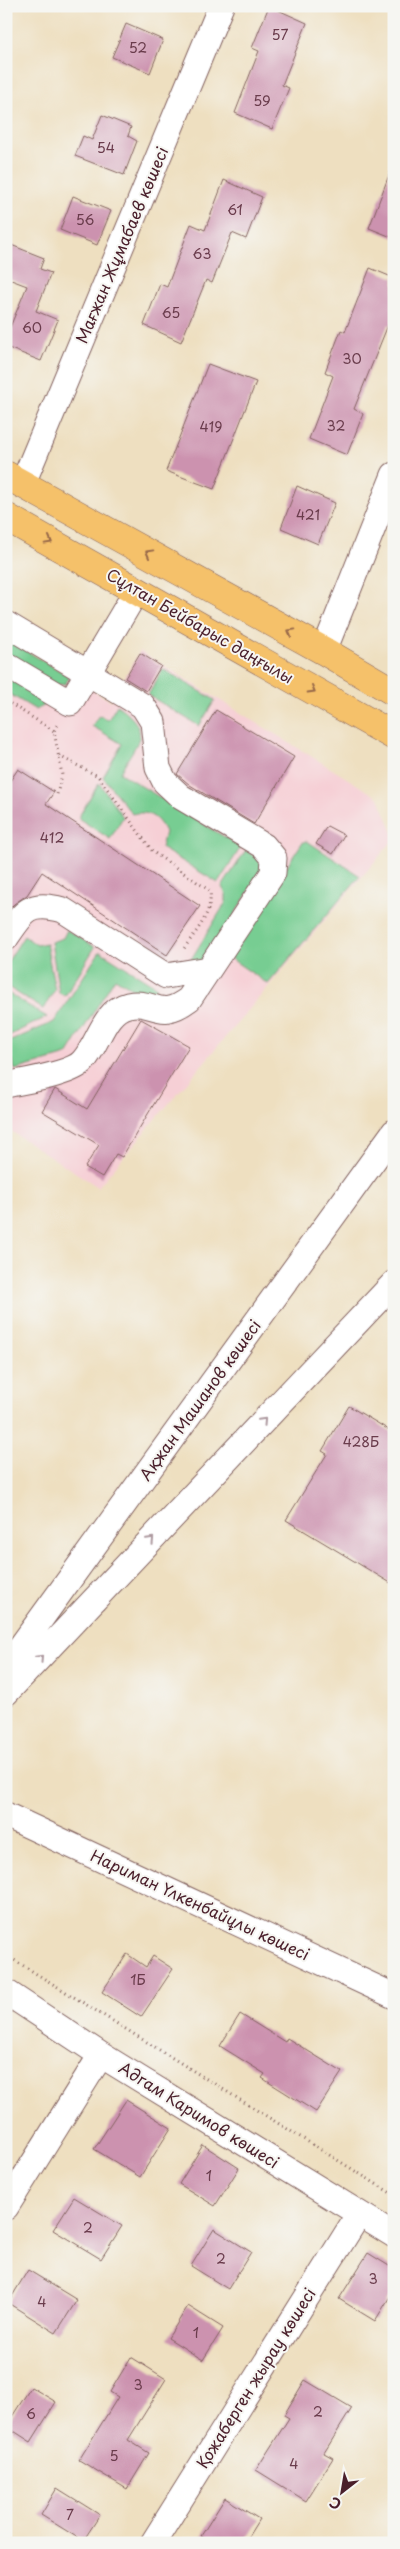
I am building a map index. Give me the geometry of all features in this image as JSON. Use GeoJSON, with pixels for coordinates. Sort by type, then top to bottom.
{"type":"FeatureCollection","features":[{"type":"Feature","properties":{"kind":"main road"},"geometry":{"type":"LineString","coordinates":[[14,479],[324,651],[394,692]]}},
{"type":"Feature","properties":{"kind":"main road","name":"Сұлтан Бейбарыс даңғылы"},"geometry":{"type":"LineString","coordinates":[[6,517],[394,736]]}},
{"type":"Feature","properties":{"kind":"street","name":"Мағжан Жұмабаев көшесі"},"geometry":{"type":"LineString","coordinates":[[14,479],[221,6]]}},
{"type":"Feature","properties":{"kind":"street"},"geometry":{"type":"LineString","coordinates":[[324,651],[394,475]]}},
{"type":"Feature","properties":{"kind":"street"},"geometry":{"type":"LineString","coordinates":[[6,665],[70,703],[138,590]]}},
{"type":"Feature","properties":{"kind":"street"},"geometry":{"type":"LineString","coordinates":[[6,624],[143,706],[153,722],[158,768],[165,782],[180,797],[264,846],[274,858],[273,873],[189,999],[176,1009],[159,1010],[142,1004],[127,1005],[112,1014],[83,1062],[70,1069],[6,1085]]}},
{"type":"Feature","properties":{"kind":"street"},"geometry":{"type":"LineString","coordinates":[[6,938],[18,920],[30,910],[44,905],[63,910],[166,976],[209,970]]}},
{"type":"Feature","properties":{"kind":"street","name":"Ақжан Машанов көшесі"},"geometry":{"type":"LineString","coordinates":[[6,1668],[394,1132]]}},
{"type":"Feature","properties":{"kind":"street"},"geometry":{"type":"LineString","coordinates":[[6,1693],[394,1283]]}},
{"type":"Feature","properties":{"kind":"street","name":"Нариман Үлкенбайұлы көшесі"},"geometry":{"type":"LineString","coordinates":[[6,1815],[394,1996]]}},
{"type":"Feature","properties":{"kind":"street","name":"Адгам Каримов көшесі"},"geometry":{"type":"LineString","coordinates":[[6,1992],[100,2055],[394,2235]]}},
{"type":"Feature","properties":{"kind":"street"},"geometry":{"type":"LineString","coordinates":[[6,2207],[100,2055]]}},
{"type":"Feature","properties":{"kind":"street","name":"Қожаберген жырау көшесі"},"geometry":{"type":"LineString","coordinates":[[153,2543],[359,2214]]}},
{"type":"Feature","properties":{"kind":"path"},"geometry":{"type":"LineString","coordinates":[[6,701],[54,731]]}},
{"type":"Feature","properties":{"kind":"path"},"geometry":{"type":"LineString","coordinates":[[57,794],[62,775],[54,731],[70,703]]}},
{"type":"Feature","properties":{"kind":"path"},"geometry":{"type":"LineString","coordinates":[[59,756],[98,776],[153,852],[210,891],[211,903],[206,914],[166,976]]}},
{"type":"Feature","properties":{"kind":"path"},"geometry":{"type":"LineString","coordinates":[[6,1955],[394,2195]]}},
{"type":"Feature","properties":{"kind":"shaded area"},"geometry":{"type":"Polygon","coordinates":[[[6,639],[111,701],[140,651],[379,798],[394,835],[394,839],[98,1187],[6,1128],[6,639]]]}},
{"type":"Feature","properties":{"kind":"green space"},"geometry":{"type":"Polygon","coordinates":[[[6,639],[70,677],[65,684],[57,685],[6,654],[6,639]]]}},
{"type":"Feature","properties":{"kind":"green space"},"geometry":{"type":"Polygon","coordinates":[[[163,669],[215,700],[199,726],[148,695],[163,669]]]}},
{"type":"Feature","properties":{"kind":"green space"},"geometry":{"type":"Polygon","coordinates":[[[6,672],[45,695],[45,705],[36,710],[6,692],[6,672]]]}},
{"type":"Feature","properties":{"kind":"green space"},"geometry":{"type":"Polygon","coordinates":[[[117,705],[129,715],[139,730],[137,744],[120,773],[241,847],[218,883],[161,848],[165,832],[159,822],[148,814],[132,814],[103,777],[122,744],[92,726],[99,715],[108,720],[117,705]]]}},
{"type":"Feature","properties":{"kind":"green space"},"geometry":{"type":"Polygon","coordinates":[[[99,783],[123,817],[110,839],[78,818],[99,783]]]}},
{"type":"Feature","properties":{"kind":"green space"},"geometry":{"type":"Polygon","coordinates":[[[307,841],[360,876],[268,984],[227,956],[302,843],[307,841]]]}},
{"type":"Feature","properties":{"kind":"green space"},"geometry":{"type":"Polygon","coordinates":[[[246,850],[265,865],[206,961],[187,966],[226,902],[226,894],[222,887],[246,850]]]}},
{"type":"Feature","properties":{"kind":"green space"},"geometry":{"type":"Polygon","coordinates":[[[67,930],[95,947],[65,996],[59,993],[51,942],[63,938],[67,930]]]}},
{"type":"Feature","properties":{"kind":"green space"},"geometry":{"type":"Polygon","coordinates":[[[24,936],[37,945],[46,943],[55,990],[43,1009],[6,986],[6,964],[24,936]]]}},
{"type":"Feature","properties":{"kind":"green space"},"geometry":{"type":"Polygon","coordinates":[[[100,951],[157,987],[150,999],[115,978],[67,1055],[15,1070],[6,1043],[54,1022],[100,951]]]}},
{"type":"Feature","properties":{"kind":"green space"},"geometry":{"type":"Polygon","coordinates":[[[6,992],[47,1017],[6,1037],[6,992]]]}},
{"type":"Feature","properties":{"kind":"building"},"geometry":{"type":"Polygon","coordinates":[[[269,6],[307,23],[282,85],[289,88],[272,129],[235,113],[259,51],[252,48],[269,6]]]}},
{"type":"Feature","properties":{"kind":"building"},"geometry":{"type":"Polygon","coordinates":[[[126,24],[163,40],[150,73],[112,57],[126,24]]]}},
{"type":"Feature","properties":{"kind":"building"},"geometry":{"type":"Polygon","coordinates":[[[102,115],[131,127],[128,136],[137,141],[124,175],[75,156],[83,136],[92,140],[102,115]]]}},
{"type":"Feature","properties":{"kind":"building"},"geometry":{"type":"Polygon","coordinates":[[[392,167],[394,168],[394,238],[369,228],[392,167]]]}},
{"type":"Feature","properties":{"kind":"building"},"geometry":{"type":"Polygon","coordinates":[[[224,180],[262,197],[246,239],[232,233],[212,283],[206,280],[181,342],[144,325],[160,284],[167,287],[191,224],[205,230],[224,180]]]}},
{"type":"Feature","properties":{"kind":"building"},"geometry":{"type":"Polygon","coordinates":[[[73,196],[111,211],[97,245],[60,230],[73,196]]]}},
{"type":"Feature","properties":{"kind":"building"},"geometry":{"type":"Polygon","coordinates":[[[6,243],[44,258],[40,269],[51,273],[36,311],[58,320],[41,361],[6,347],[6,337],[27,286],[6,278],[6,243]]]}},
{"type":"Feature","properties":{"kind":"building"},"geometry":{"type":"Polygon","coordinates":[[[370,268],[394,278],[394,327],[388,325],[354,409],[363,414],[347,455],[309,439],[333,376],[325,372],[341,330],[345,332],[370,268]]]}},
{"type":"Feature","properties":{"kind":"building"},"geometry":{"type":"Polygon","coordinates":[[[208,364],[256,382],[214,489],[166,471],[208,364]]]}},
{"type":"Feature","properties":{"kind":"building"},"geometry":{"type":"Polygon","coordinates":[[[297,486],[335,503],[318,544],[281,528],[297,486]]]}},
{"type":"Feature","properties":{"kind":"building"},"geometry":{"type":"Polygon","coordinates":[[[140,653],[161,666],[146,691],[125,678],[140,653]]]}},
{"type":"Feature","properties":{"kind":"building"},"geometry":{"type":"Polygon","coordinates":[[[216,710],[294,757],[254,824],[190,785],[177,774],[216,710]]]}},
{"type":"Feature","properties":{"kind":"building"},"geometry":{"type":"Polygon","coordinates":[[[18,769],[54,792],[46,804],[200,906],[167,955],[42,872],[27,895],[6,912],[6,787],[18,769]]]}},
{"type":"Feature","properties":{"kind":"building"},"geometry":{"type":"Polygon","coordinates":[[[327,826],[344,835],[333,854],[316,844],[327,826]]]}},
{"type":"Feature","properties":{"kind":"building"},"geometry":{"type":"Polygon","coordinates":[[[141,1019],[189,1046],[122,1157],[116,1154],[102,1177],[85,1167],[99,1145],[42,1111],[55,1089],[87,1109],[141,1019]]]}},
{"type":"Feature","properties":{"kind":"building"},"geometry":{"type":"Polygon","coordinates":[[[349,1406],[394,1433],[394,1585],[286,1520],[327,1454],[322,1451],[349,1406]]]}},
{"type":"Feature","properties":{"kind":"building"},"geometry":{"type":"Polygon","coordinates":[[[127,1954],[146,1967],[153,1956],[173,1969],[141,2017],[102,1992],[127,1954]]]}},
{"type":"Feature","properties":{"kind":"building"},"geometry":{"type":"Polygon","coordinates":[[[240,2014],[285,2042],[287,2038],[342,2072],[316,2112],[262,2078],[265,2074],[220,2046],[240,2014]]]}},
{"type":"Feature","properties":{"kind":"building"},"geometry":{"type":"Polygon","coordinates":[[[126,2100],[171,2128],[140,2177],[94,2149],[126,2100]]]}},
{"type":"Feature","properties":{"kind":"building"},"geometry":{"type":"Polygon","coordinates":[[[203,2145],[239,2168],[215,2206],[179,2184],[203,2145]]]}},
{"type":"Feature","properties":{"kind":"building"},"geometry":{"type":"Polygon","coordinates":[[[74,2197],[122,2226],[101,2259],[53,2230],[74,2197]]]}},
{"type":"Feature","properties":{"kind":"building"},"geometry":{"type":"Polygon","coordinates":[[[214,2229],[251,2252],[228,2289],[191,2266],[214,2229]]]}},
{"type":"Feature","properties":{"kind":"building"},"geometry":{"type":"Polygon","coordinates":[[[368,2253],[394,2269],[394,2290],[375,2321],[339,2299],[368,2253]]]}},
{"type":"Feature","properties":{"kind":"building"},"geometry":{"type":"Polygon","coordinates":[[[28,2270],[77,2300],[56,2333],[8,2303],[28,2270]]]}},
{"type":"Feature","properties":{"kind":"building"},"geometry":{"type":"Polygon","coordinates":[[[188,2306],[223,2328],[203,2360],[168,2338],[188,2306]]]}},
{"type":"Feature","properties":{"kind":"building"},"geometry":{"type":"Polygon","coordinates":[[[131,2357],[166,2379],[128,2440],[149,2453],[127,2489],[79,2460],[118,2397],[110,2392],[131,2357]]]}},
{"type":"Feature","properties":{"kind":"building"},"geometry":{"type":"Polygon","coordinates":[[[305,2380],[352,2408],[324,2453],[333,2458],[306,2501],[256,2470],[289,2418],[284,2415],[305,2380]]]}},
{"type":"Feature","properties":{"kind":"building"},"geometry":{"type":"Polygon","coordinates":[[[31,2387],[56,2402],[31,2442],[6,2426],[31,2387]]]}},
{"type":"Feature","properties":{"kind":"building"},"geometry":{"type":"Polygon","coordinates":[[[57,2488],[100,2515],[83,2541],[41,2515],[57,2488]]]}},
{"type":"Feature","properties":{"kind":"building"},"geometry":{"type":"Polygon","coordinates":[[[225,2498],[259,2519],[244,2543],[212,2543],[201,2536],[225,2498]]]}}]}
